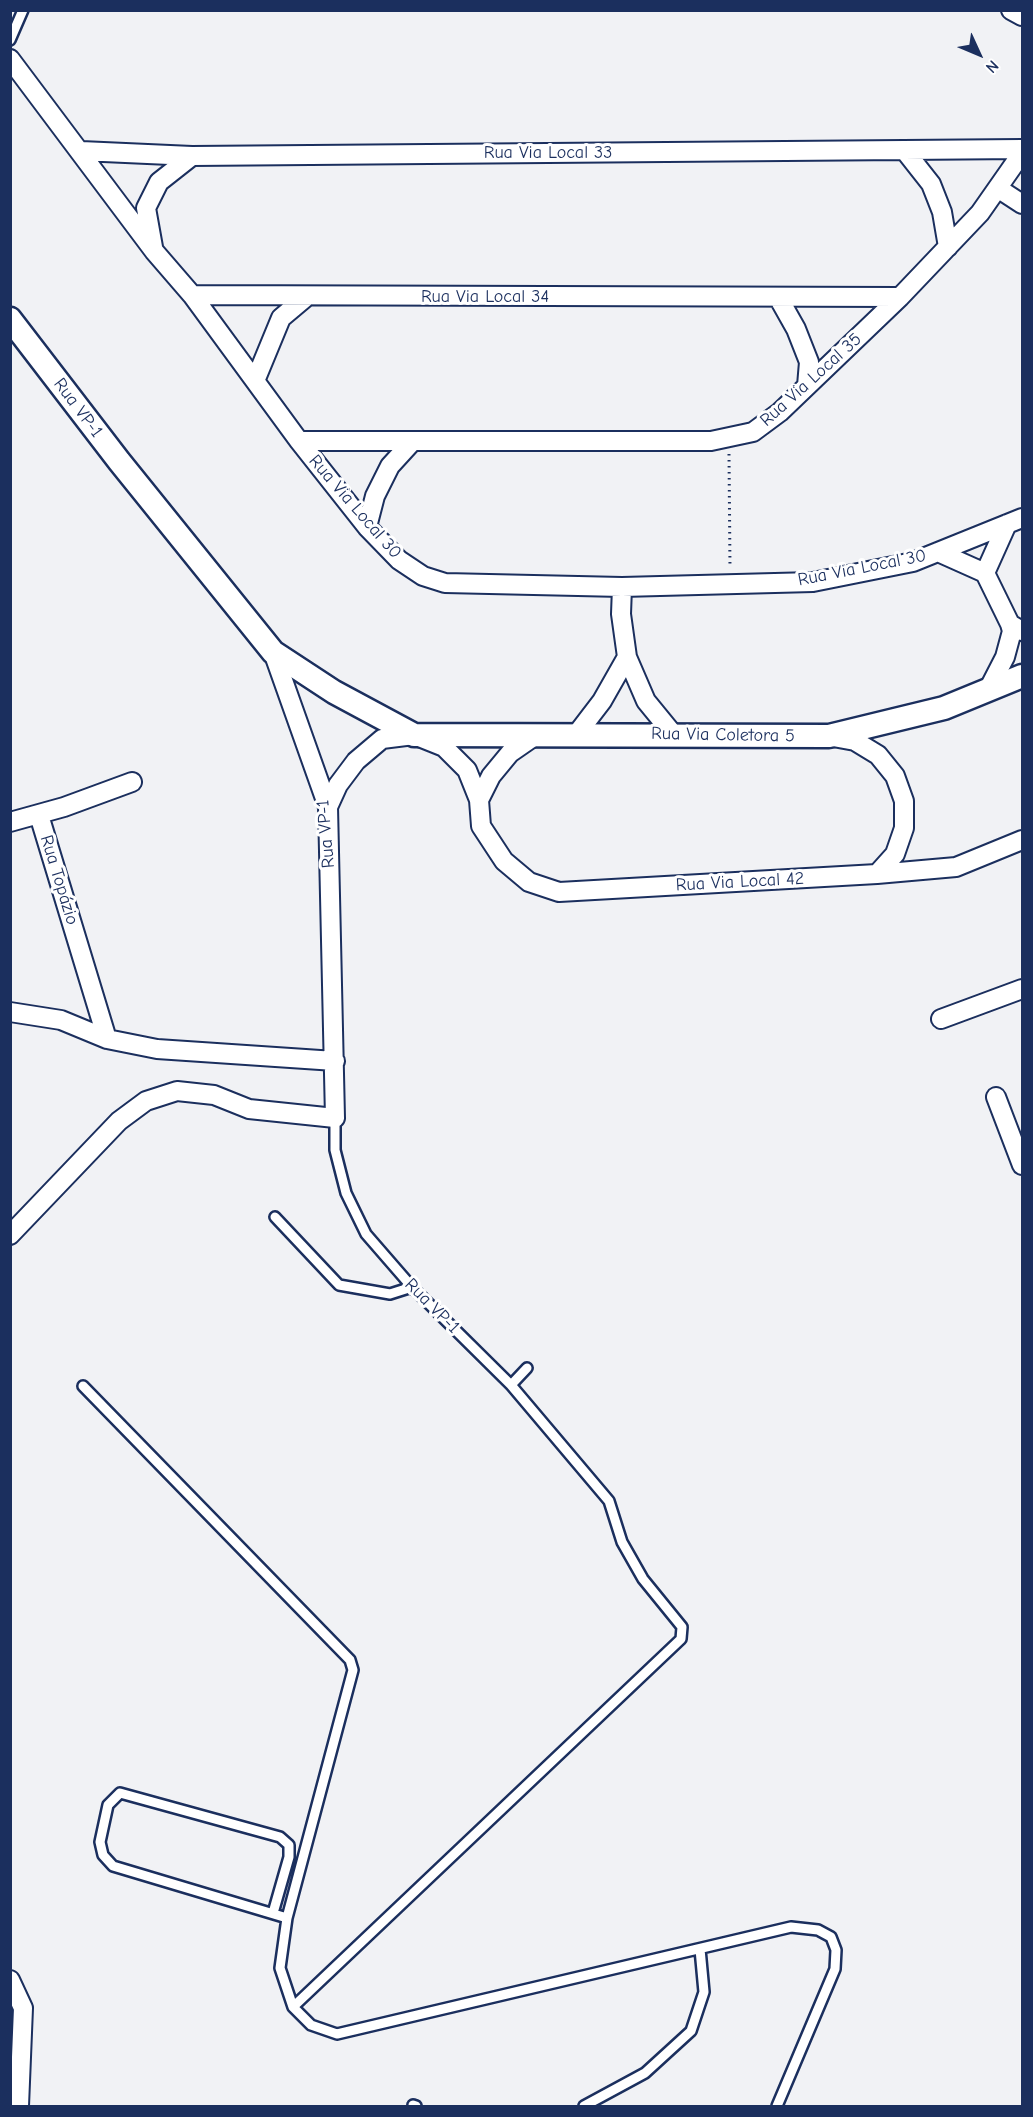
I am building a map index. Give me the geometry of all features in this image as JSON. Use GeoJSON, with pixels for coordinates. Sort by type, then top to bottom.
{"type":"FeatureCollection","features":[{"type":"Feature","properties":{"kind":"street"},"geometry":{"type":"LineString","coordinates":[[1011,10],[1023,16]]}},
{"type":"Feature","properties":{"kind":"street","name":"Rua Via Local 30"},"geometry":{"type":"LineString","coordinates":[[10,59],[16,80],[81,151],[154,251],[192,295],[299,441],[367,527],[399,560],[423,576],[445,583],[622,586],[813,582],[913,562],[1015,521]]}},
{"type":"Feature","properties":{"kind":"street","name":"Rua Via Local 33"},"geometry":{"type":"LineString","coordinates":[[81,151],[192,156],[1023,151]]}},
{"type":"Feature","properties":{"kind":"street"},"geometry":{"type":"LineString","coordinates":[[905,151],[931,184],[942,212],[948,247]]}},
{"type":"Feature","properties":{"kind":"street","name":"Rua Via Local 35"},"geometry":{"type":"LineString","coordinates":[[299,441],[411,443],[711,441],[753,432],[780,412],[900,297],[981,213],[1023,151]]}},
{"type":"Feature","properties":{"kind":"street"},"geometry":{"type":"LineString","coordinates":[[154,251],[147,208],[159,182],[192,156]]}},
{"type":"Feature","properties":{"kind":"street"},"geometry":{"type":"LineString","coordinates":[[999,189],[1023,204]]}},
{"type":"Feature","properties":{"kind":"street","name":"Rua Via Local 34"},"geometry":{"type":"LineString","coordinates":[[192,295],[900,297]]}},
{"type":"Feature","properties":{"kind":"street"},"geometry":{"type":"LineString","coordinates":[[255,381],[280,318],[306,297]]}},
{"type":"Feature","properties":{"kind":"street"},"geometry":{"type":"LineString","coordinates":[[778,297],[796,329],[808,362],[807,386]]}},
{"type":"Feature","properties":{"kind":"street","name":"Rua VP-1"},"geometry":{"type":"LineString","coordinates":[[10,319],[119,462],[273,652],[328,807],[335,1118]]}},
{"type":"Feature","properties":{"kind":"street"},"geometry":{"type":"LineString","coordinates":[[367,527],[375,496],[390,465],[411,443]]}},
{"type":"Feature","properties":{"kind":"street"},"geometry":{"type":"LineString","coordinates":[[985,573],[1015,521]]}},
{"type":"Feature","properties":{"kind":"street"},"geometry":{"type":"LineString","coordinates":[[938,552],[985,573],[1016,627],[1012,631],[1005,657],[988,690]]}},
{"type":"Feature","properties":{"kind":"street"},"geometry":{"type":"LineString","coordinates":[[622,586],[621,614],[627,657],[646,702],[673,734]]}},
{"type":"Feature","properties":{"kind":"street","name":"Rua Via Coletora 5"},"geometry":{"type":"LineString","coordinates":[[273,652],[334,692],[414,735]]}},
{"type":"Feature","properties":{"kind":"street"},"geometry":{"type":"LineString","coordinates":[[576,735],[602,701],[627,657]]}},
{"type":"Feature","properties":{"kind":"street","name":"Rua Via Coletora 5"},"geometry":{"type":"LineString","coordinates":[[328,807],[338,785],[356,761],[382,739],[414,735],[829,736],[944,708],[1023,676]]}},
{"type":"Feature","properties":{"kind":"street"},"geometry":{"type":"LineString","coordinates":[[414,735],[444,747],[467,770],[479,800]]}},
{"type":"Feature","properties":{"kind":"street"},"geometry":{"type":"LineString","coordinates":[[479,800],[491,776],[510,753],[536,735]]}},
{"type":"Feature","properties":{"kind":"street"},"geometry":{"type":"LineString","coordinates":[[829,736],[855,741],[878,755],[896,776],[904,801],[904,828],[895,854],[877,874]]}},
{"type":"Feature","properties":{"kind":"street","name":"Rua Topázio"},"geometry":{"type":"LineString","coordinates":[[107,1039],[39,815],[132,782]]}},
{"type":"Feature","properties":{"kind":"street","name":"Rua Via Local 42"},"geometry":{"type":"LineString","coordinates":[[479,800],[481,826],[504,861],[529,882],[559,892],[877,874],[956,867],[1023,840]]}},
{"type":"Feature","properties":{"kind":"street"},"geometry":{"type":"LineString","coordinates":[[10,822],[39,815]]}},
{"type":"Feature","properties":{"kind":"street"},"geometry":{"type":"LineString","coordinates":[[941,1019],[1021,991]]}},
{"type":"Feature","properties":{"kind":"street"},"geometry":{"type":"LineString","coordinates":[[10,1012],[61,1020],[107,1039],[157,1049],[335,1060]]}},
{"type":"Feature","properties":{"kind":"street"},"geometry":{"type":"LineString","coordinates":[[10,1235],[119,1121],[146,1101],[177,1091],[214,1095],[249,1109],[335,1118]]}},
{"type":"Feature","properties":{"kind":"street"},"geometry":{"type":"LineString","coordinates":[[996,1097],[1023,1166]]}},
{"type":"Feature","properties":{"kind":"street"},"geometry":{"type":"LineString","coordinates":[[10,1980],[23,2008],[19,2106]]}},
{"type":"Feature","properties":{"kind":"lane"},"geometry":{"type":"LineString","coordinates":[[10,40],[23,10]]}},
{"type":"Feature","properties":{"kind":"lane","name":"Rua VP-1"},"geometry":{"type":"LineString","coordinates":[[293,2007],[681,1639],[682,1627],[643,1579],[622,1542],[609,1501],[511,1385],[412,1287],[366,1234],[346,1193],[335,1150],[335,1118]]}},
{"type":"Feature","properties":{"kind":"lane"},"geometry":{"type":"LineString","coordinates":[[275,1217],[339,1285],[390,1294],[412,1287]]}},
{"type":"Feature","properties":{"kind":"lane"},"geometry":{"type":"LineString","coordinates":[[511,1385],[527,1368]]}},
{"type":"Feature","properties":{"kind":"lane"},"geometry":{"type":"LineString","coordinates":[[83,1386],[350,1659],[353,1670],[287,1918],[280,1968],[293,2007],[311,2025],[337,2034],[791,1927],[818,1930],[831,1937],[836,1950],[835,1970],[777,2106]]}},
{"type":"Feature","properties":{"kind":"lane"},"geometry":{"type":"LineString","coordinates":[[273,1913],[289,1857],[289,1845],[280,1837],[120,1793],[108,1805],[100,1842],[103,1855],[113,1866],[287,1918]]}},
{"type":"Feature","properties":{"kind":"lane"},"geometry":{"type":"LineString","coordinates":[[584,2106],[645,2073],[691,2031],[704,1992],[700,1949]]}},
{"type":"Feature","properties":{"kind":"path"},"geometry":{"type":"LineString","coordinates":[[729,438],[730,584]]}}]}
